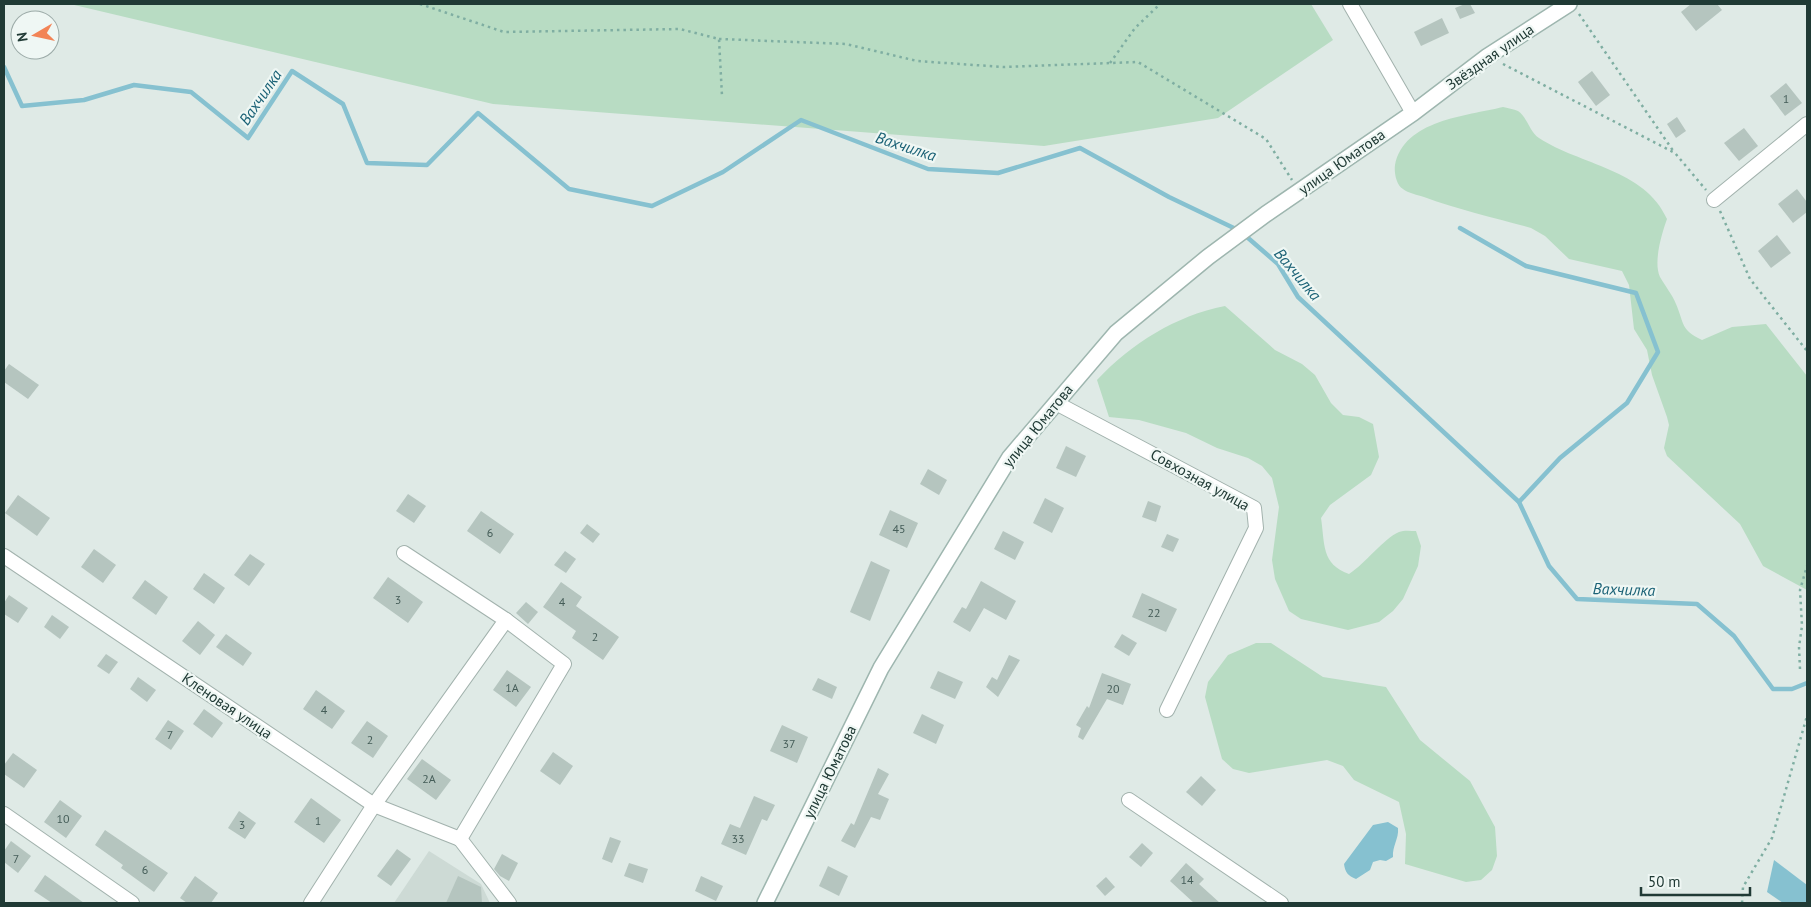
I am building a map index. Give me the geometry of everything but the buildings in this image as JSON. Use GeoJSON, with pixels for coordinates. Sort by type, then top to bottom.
{"type":"FeatureCollection","features":[{"type":"Feature","properties":{"kind":"main road","name":"Звёздная улица"},"geometry":{"type":"LineString","coordinates":[[1414,113],[1488,56],[1573,8]]}},
{"type":"Feature","properties":{"kind":"main road","name":"улица Юматова"},"geometry":{"type":"LineString","coordinates":[[766,903],[881,668],[1010,458],[1116,333],[1208,257],[1266,214],[1414,113]]}},
{"type":"Feature","properties":{"kind":"street"},"geometry":{"type":"LineString","coordinates":[[1350,4],[1414,113]]}},
{"type":"Feature","properties":{"kind":"street"},"geometry":{"type":"LineString","coordinates":[[1714,200],[1807,124]]}},
{"type":"Feature","properties":{"kind":"street","name":"Совхозная улица"},"geometry":{"type":"LineString","coordinates":[[1056,403],[1254,508],[1256,528],[1167,710]]}},
{"type":"Feature","properties":{"kind":"street"},"geometry":{"type":"LineString","coordinates":[[404,553],[506,620],[564,664],[460,839],[509,903]]}},
{"type":"Feature","properties":{"kind":"street","name":"Кленовая улица"},"geometry":{"type":"LineString","coordinates":[[4,556],[374,805],[460,839]]}},
{"type":"Feature","properties":{"kind":"street"},"geometry":{"type":"LineString","coordinates":[[311,903],[374,805],[506,620]]}},
{"type":"Feature","properties":{"kind":"street"},"geometry":{"type":"LineString","coordinates":[[1129,800],[1281,903]]}},
{"type":"Feature","properties":{"kind":"street"},"geometry":{"type":"LineString","coordinates":[[4,814],[132,903]]}},
{"type":"Feature","properties":{"kind":"path"},"geometry":{"type":"LineString","coordinates":[[420,4],[504,32],[680,29],[719,39],[846,44],[917,61],[1003,67],[1138,62],[1266,138],[1299,192]]}},
{"type":"Feature","properties":{"kind":"path"},"geometry":{"type":"LineString","coordinates":[[1110,63],[1135,28],[1160,4]]}},
{"type":"Feature","properties":{"kind":"path"},"geometry":{"type":"LineString","coordinates":[[1573,8],[1675,153],[1714,200],[1750,279],[1807,351]]}},
{"type":"Feature","properties":{"kind":"path"},"geometry":{"type":"LineString","coordinates":[[719,39],[722,96]]}},
{"type":"Feature","properties":{"kind":"path"},"geometry":{"type":"LineString","coordinates":[[1488,56],[1675,153]]}},
{"type":"Feature","properties":{"kind":"path"},"geometry":{"type":"LineString","coordinates":[[1800,669],[1799,647],[1802,626],[1800,590],[1807,566]]}},
{"type":"Feature","properties":{"kind":"path"},"geometry":{"type":"LineString","coordinates":[[1802,626],[1807,627]]}},
{"type":"Feature","properties":{"kind":"path"},"geometry":{"type":"LineString","coordinates":[[1742,903],[1743,887],[1772,838],[1807,716]]}},
{"type":"Feature","properties":{"kind":"shaded area"},"geometry":{"type":"Polygon","coordinates":[[[429,851],[481,884],[490,903],[394,903],[429,851]]]}},
{"type":"Feature","properties":{"kind":"green space"},"geometry":{"type":"Polygon","coordinates":[[[70,4],[1311,4],[1333,40],[1218,118],[1044,146],[493,104],[70,4]]]}},
{"type":"Feature","properties":{"kind":"green space"},"geometry":{"type":"Polygon","coordinates":[[[1503,107],[1516,110],[1521,114],[1539,138],[1628,179],[1657,202],[1667,219],[1659,248],[1658,271],[1674,300],[1684,326],[1690,333],[1702,340],[1732,327],[1766,324],[1807,376],[1807,590],[1763,566],[1740,524],[1667,456],[1664,448],[1669,425],[1652,375],[1647,350],[1634,329],[1629,285],[1622,271],[1569,259],[1545,236],[1531,228],[1413,194],[1399,185],[1395,175],[1395,165],[1401,150],[1410,138],[1438,122],[1503,107]]]}},
{"type":"Feature","properties":{"kind":"green space"},"geometry":{"type":"Polygon","coordinates":[[[1225,306],[1275,350],[1302,364],[1315,375],[1331,403],[1343,415],[1359,417],[1373,424],[1379,457],[1371,475],[1330,505],[1321,518],[1324,545],[1329,559],[1333,565],[1349,574],[1393,535],[1401,531],[1416,531],[1421,546],[1418,566],[1403,599],[1393,611],[1379,622],[1348,630],[1301,619],[1289,611],[1275,579],[1272,560],[1279,507],[1272,478],[1262,466],[1248,458],[1217,448],[1186,433],[1139,420],[1109,417],[1097,380],[1110,367],[1155,333],[1189,317],[1225,306]]]}},
{"type":"Feature","properties":{"kind":"green space"},"geometry":{"type":"Polygon","coordinates":[[[1256,643],[1271,643],[1323,677],[1386,687],[1420,740],[1470,781],[1495,827],[1497,856],[1492,870],[1481,880],[1466,882],[1405,864],[1406,834],[1399,802],[1354,780],[1343,766],[1327,760],[1249,773],[1233,769],[1222,759],[1205,697],[1208,682],[1228,655],[1256,643]]]}},
{"type":"Feature","properties":{"kind":"water"},"geometry":{"type":"Polygon","coordinates":[[[1388,822],[1398,828],[1393,857],[1386,861],[1373,862],[1370,870],[1356,879],[1351,877],[1346,871],[1344,864],[1373,825],[1388,822]]]}},
{"type":"Feature","properties":{"kind":"water"},"geometry":{"type":"Polygon","coordinates":[[[1774,860],[1807,885],[1807,903],[1783,903],[1767,892],[1774,860]]]}},
{"type":"Feature","properties":{"kind":"waterway","name":"Вахчилка"},"geometry":{"type":"LineString","coordinates":[[4,67],[22,106],[84,100],[134,85],[191,92],[248,138],[292,71],[343,104],[367,163],[427,165],[478,113],[569,189],[652,206],[723,172],[801,120],[928,169],[998,173],[1080,148],[1169,197],[1240,231],[1278,264],[1298,297],[1519,502],[1549,566],[1577,599],[1697,604],[1734,636],[1773,689],[1792,689],[1807,683]]}},
{"type":"Feature","properties":{"kind":"waterway"},"geometry":{"type":"LineString","coordinates":[[1460,228],[1526,266],[1636,293],[1658,352],[1627,403],[1560,458],[1519,502]]}}]}
